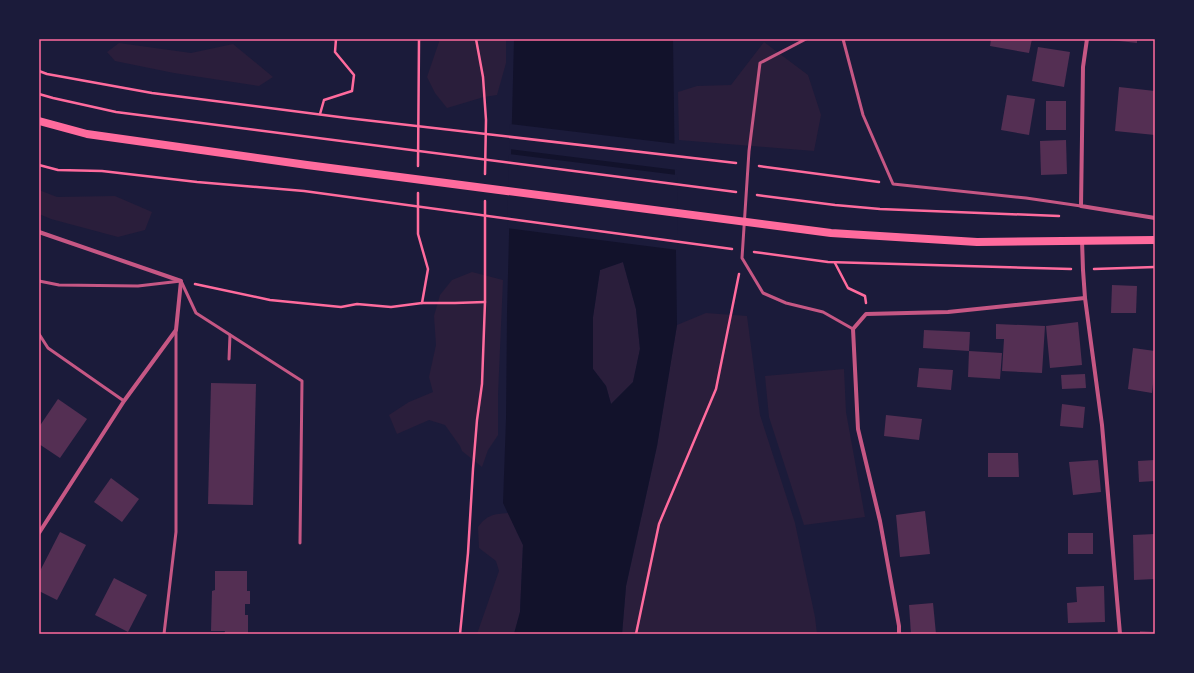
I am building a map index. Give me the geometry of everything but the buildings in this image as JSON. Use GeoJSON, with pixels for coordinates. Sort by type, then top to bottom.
{"type":"FeatureCollection","features":[{"type":"Feature","properties":{"kind":"main road"},"geometry":{"type":"LineString","coordinates":[[39,121],[87,134],[307,165],[831,233],[976,242],[1155,240]]}},
{"type":"Feature","properties":{"kind":"street"},"geometry":{"type":"LineString","coordinates":[[1087,39],[1083,67],[1081,206],[1155,218]]}},
{"type":"Feature","properties":{"kind":"street"},"geometry":{"type":"LineString","coordinates":[[39,232],[181,281],[176,330],[124,401],[39,533]]}},
{"type":"Feature","properties":{"kind":"street"},"geometry":{"type":"LineString","coordinates":[[1082,240],[1085,298],[1102,425],[1120,634]]}},
{"type":"Feature","properties":{"kind":"street"},"geometry":{"type":"LineString","coordinates":[[899,634],[899,626],[880,521],[858,429],[853,329],[866,314],[948,312],[1085,298]]}},
{"type":"Feature","properties":{"kind":"lane"},"geometry":{"type":"LineString","coordinates":[[806,39],[760,63],[749,151],[742,258],[763,293],[786,303],[823,312],[853,329]]}},
{"type":"Feature","properties":{"kind":"lane"},"geometry":{"type":"LineString","coordinates":[[843,39],[863,115],[893,184],[1026,198],[1081,206]]}},
{"type":"Feature","properties":{"kind":"lane"},"geometry":{"type":"LineString","coordinates":[[39,281],[59,285],[138,286],[181,281],[196,313],[302,381],[300,543]]}},
{"type":"Feature","properties":{"kind":"lane"},"geometry":{"type":"LineString","coordinates":[[164,634],[176,532],[176,330]]}},
{"type":"Feature","properties":{"kind":"lane"},"geometry":{"type":"LineString","coordinates":[[39,334],[48,348],[124,401]]}},
{"type":"Feature","properties":{"kind":"lane"},"geometry":{"type":"LineString","coordinates":[[229,358],[230,335]]}},
{"type":"Feature","properties":{"kind":"path"},"geometry":{"type":"LineString","coordinates":[[320,114],[324,100],[352,91],[354,75],[336,52],[336,39]]}},
{"type":"Feature","properties":{"kind":"path"},"geometry":{"type":"LineString","coordinates":[[476,39],[483,77],[486,120],[485,175]]}},
{"type":"Feature","properties":{"kind":"path"},"geometry":{"type":"LineString","coordinates":[[39,71],[47,74],[152,94],[744,164]]}},
{"type":"Feature","properties":{"kind":"path"},"geometry":{"type":"LineString","coordinates":[[39,94],[116,112],[311,136],[741,193]]}},
{"type":"Feature","properties":{"kind":"path"},"geometry":{"type":"LineString","coordinates":[[39,165],[58,170],[102,171],[197,182],[304,191],[734,250]]}},
{"type":"Feature","properties":{"kind":"path"},"geometry":{"type":"LineString","coordinates":[[752,165],[893,184]]}},
{"type":"Feature","properties":{"kind":"path"},"geometry":{"type":"LineString","coordinates":[[756,195],[880,209],[1061,216]]}},
{"type":"Feature","properties":{"kind":"path"},"geometry":{"type":"LineString","coordinates":[[460,634],[468,554],[476,427],[482,384],[485,302],[485,198]]}},
{"type":"Feature","properties":{"kind":"path"},"geometry":{"type":"LineString","coordinates":[[750,252],[835,263],[1083,270],[1155,267]]}},
{"type":"Feature","properties":{"kind":"path"},"geometry":{"type":"LineString","coordinates":[[636,634],[659,524],[716,389],[742,258]]}},
{"type":"Feature","properties":{"kind":"path"},"geometry":{"type":"LineString","coordinates":[[835,263],[848,288],[865,296],[867,306],[866,314]]}},
{"type":"Feature","properties":{"kind":"path"},"geometry":{"type":"LineString","coordinates":[[181,281],[270,300],[341,307],[357,304],[391,307],[422,303],[485,302]]}},
{"type":"Feature","properties":{"kind":"shaded area"},"geometry":{"type":"Polygon","coordinates":[[[440,39],[506,39],[506,63],[497,95],[484,97],[447,108],[435,93],[427,77],[440,39]]]}},
{"type":"Feature","properties":{"kind":"shaded area"},"geometry":{"type":"Polygon","coordinates":[[[514,39],[673,39],[677,325],[657,446],[626,586],[622,634],[514,634],[520,612],[523,545],[503,503],[506,419],[507,313],[514,39]],[[623,262],[600,270],[593,317],[593,369],[606,386],[611,404],[633,382],[640,349],[636,309],[623,262]]]}},
{"type":"Feature","properties":{"kind":"shaded area"},"geometry":{"type":"Polygon","coordinates":[[[764,42],[808,75],[821,115],[814,151],[679,140],[678,92],[697,86],[731,85],[764,42]]]}},
{"type":"Feature","properties":{"kind":"shaded area"},"geometry":{"type":"Polygon","coordinates":[[[119,43],[191,53],[233,44],[273,77],[259,86],[174,73],[115,61],[107,52],[119,43]]]}},
{"type":"Feature","properties":{"kind":"shaded area"},"geometry":{"type":"Polygon","coordinates":[[[39,190],[57,197],[115,196],[152,212],[145,230],[118,237],[51,219],[39,214],[39,190]]]}},
{"type":"Feature","properties":{"kind":"shaded area"},"geometry":{"type":"Polygon","coordinates":[[[623,262],[636,309],[640,349],[633,382],[611,404],[606,386],[593,369],[593,317],[600,270],[623,262]]]}},
{"type":"Feature","properties":{"kind":"shaded area"},"geometry":{"type":"Polygon","coordinates":[[[472,272],[503,280],[498,395],[498,435],[488,450],[482,467],[462,451],[445,425],[429,420],[397,434],[389,415],[409,402],[433,392],[429,377],[436,345],[434,316],[440,295],[452,280],[472,272]]]}},
{"type":"Feature","properties":{"kind":"shaded area"},"geometry":{"type":"Polygon","coordinates":[[[706,313],[747,316],[760,415],[795,523],[815,617],[817,634],[622,634],[626,586],[657,446],[677,325],[706,313]]]}},
{"type":"Feature","properties":{"kind":"shaded area"},"geometry":{"type":"Polygon","coordinates":[[[844,369],[846,412],[865,517],[804,525],[769,417],[765,376],[844,369]]]}},
{"type":"Feature","properties":{"kind":"shaded area"},"geometry":{"type":"Polygon","coordinates":[[[508,513],[523,545],[520,612],[514,634],[477,634],[499,571],[496,561],[479,548],[478,527],[484,520],[491,516],[508,513]]]}},
{"type":"Feature","properties":{"kind":"pier"},"geometry":{"type":"Polygon","coordinates":[[[510,124],[677,144],[677,170],[509,149],[510,124]]]}},
{"type":"Feature","properties":{"kind":"pier"},"geometry":{"type":"Polygon","coordinates":[[[509,154],[677,175],[678,250],[507,228],[509,154]]]}}]}
